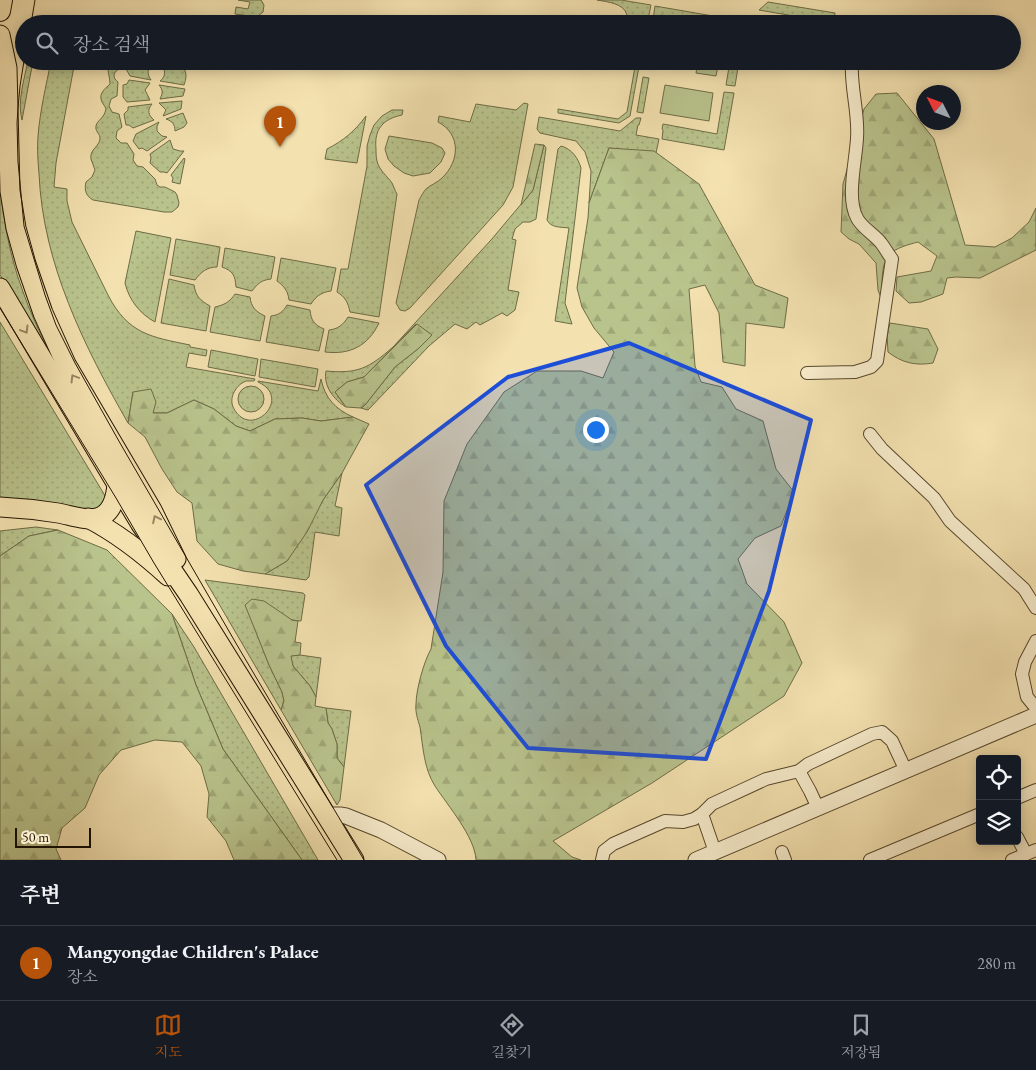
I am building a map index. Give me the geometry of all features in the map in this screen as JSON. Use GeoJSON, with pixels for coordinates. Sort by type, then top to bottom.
{"type":"FeatureCollection","features":[{"type":"Feature","properties":{"kind":"highway"},"geometry":{"type":"LineString","coordinates":[[0,11],[2,0]]}},
{"type":"Feature","properties":{"kind":"main road"},"geometry":{"type":"LineString","coordinates":[[0,35],[7,68],[10,191],[16,228],[29,272],[43,313],[66,364],[152,510],[182,570],[189,595]]}},
{"type":"Feature","properties":{"kind":"main road"},"geometry":{"type":"LineString","coordinates":[[0,288],[140,523],[189,595],[354,860]]}},
{"type":"Feature","properties":{"kind":"main road"},"geometry":{"type":"LineString","coordinates":[[0,507],[98,518],[105,514],[112,506],[116,498],[117,484]]}},
{"type":"Feature","properties":{"kind":"main road"},"geometry":{"type":"LineString","coordinates":[[88,518],[106,528],[154,562],[189,595]]}},
{"type":"Feature","properties":{"kind":"street"},"geometry":{"type":"LineString","coordinates":[[807,374],[855,372],[871,367],[877,362],[881,337],[892,259],[881,243],[857,220],[852,208],[857,117],[851,70]]}},
{"type":"Feature","properties":{"kind":"street"},"geometry":{"type":"LineString","coordinates":[[870,434],[882,449],[934,498],[950,521],[1024,589],[1036,608]]}},
{"type":"Feature","properties":{"kind":"street"},"geometry":{"type":"LineString","coordinates":[[1036,640],[1025,662],[1022,674],[1027,697],[1036,708]]}},
{"type":"Feature","properties":{"kind":"street"},"geometry":{"type":"LineString","coordinates":[[696,860],[1036,715]]}},
{"type":"Feature","properties":{"kind":"street"},"geometry":{"type":"LineString","coordinates":[[602,860],[604,851],[613,844],[665,821],[683,822],[694,820],[712,804],[766,779],[799,771],[808,764],[872,734],[882,732],[892,740],[906,771]]}},
{"type":"Feature","properties":{"kind":"street"},"geometry":{"type":"LineString","coordinates":[[799,771],[818,808]]}},
{"type":"Feature","properties":{"kind":"street"},"geometry":{"type":"LineString","coordinates":[[1021,796],[1036,790]]}},
{"type":"Feature","properties":{"kind":"street"},"geometry":{"type":"LineString","coordinates":[[327,815],[340,814],[354,819],[381,830],[438,860]]}},
{"type":"Feature","properties":{"kind":"street"},"geometry":{"type":"LineString","coordinates":[[702,814],[715,852]]}},
{"type":"Feature","properties":{"kind":"street"},"geometry":{"type":"LineString","coordinates":[[870,860],[976,816]]}},
{"type":"Feature","properties":{"kind":"street"},"geometry":{"type":"LineString","coordinates":[[1012,860],[1031,852],[1021,841]]}},
{"type":"Feature","properties":{"kind":"highlighted area"},"geometry":{"type":"Polygon","coordinates":[[[629,343],[811,420],[769,591],[706,759],[528,748],[446,646],[366,485],[508,377],[629,343]]]}},
{"type":"Feature","properties":{"kind":"green space"},"geometry":{"type":"Polygon","coordinates":[[[238,0],[261,0],[264,5],[263,12],[259,15],[235,14],[236,7],[248,9],[250,2],[238,0]]]}},
{"type":"Feature","properties":{"kind":"green space"},"geometry":{"type":"Polygon","coordinates":[[[597,0],[621,0],[651,5],[649,15],[627,15],[622,8],[615,4],[597,0]]]}},
{"type":"Feature","properties":{"kind":"green space"},"geometry":{"type":"Polygon","coordinates":[[[768,2],[835,13],[835,15],[788,15],[759,10],[768,2]]]}},
{"type":"Feature","properties":{"kind":"green space"},"geometry":{"type":"Polygon","coordinates":[[[655,6],[707,15],[661,15],[654,15],[655,6]]]}},
{"type":"Feature","properties":{"kind":"green space"},"geometry":{"type":"Polygon","coordinates":[[[26,70],[31,70],[22,120],[20,106],[26,70]]]}},
{"type":"Feature","properties":{"kind":"green space"},"geometry":{"type":"Polygon","coordinates":[[[49,70],[73,70],[56,163],[54,187],[67,189],[67,201],[72,222],[108,295],[124,318],[132,326],[152,336],[207,350],[206,356],[189,353],[186,367],[255,379],[254,381],[242,383],[236,388],[233,395],[233,407],[240,417],[249,420],[258,419],[265,414],[270,406],[272,398],[268,389],[258,381],[318,391],[321,379],[325,392],[332,402],[353,417],[321,421],[302,418],[275,419],[250,431],[236,426],[214,409],[194,400],[167,413],[152,413],[133,392],[128,423],[96,364],[68,303],[48,240],[42,207],[38,165],[38,136],[49,70]]]}},
{"type":"Feature","properties":{"kind":"green space"},"geometry":{"type":"Polygon","coordinates":[[[108,70],[118,70],[114,75],[118,82],[117,96],[111,99],[109,106],[112,112],[119,114],[122,127],[117,131],[116,138],[121,143],[127,143],[134,154],[133,160],[137,166],[143,167],[155,179],[157,185],[175,192],[179,203],[178,207],[172,212],[93,200],[86,192],[86,182],[92,177],[95,170],[91,156],[100,140],[96,126],[106,109],[101,96],[110,84],[108,70]]]}},
{"type":"Feature","properties":{"kind":"green space"},"geometry":{"type":"Polygon","coordinates":[[[127,70],[148,70],[151,80],[130,76],[127,70]]]}},
{"type":"Feature","properties":{"kind":"green space"},"geometry":{"type":"Polygon","coordinates":[[[164,70],[184,70],[186,78],[184,85],[160,81],[164,75],[164,70]]]}},
{"type":"Feature","properties":{"kind":"green space"},"geometry":{"type":"Polygon","coordinates":[[[634,70],[638,70],[630,116],[619,123],[558,113],[558,109],[618,119],[627,112],[634,70]]]}},
{"type":"Feature","properties":{"kind":"green space"},"geometry":{"type":"Polygon","coordinates":[[[696,70],[717,70],[716,76],[696,73],[696,70]]]}},
{"type":"Feature","properties":{"kind":"green space"},"geometry":{"type":"Polygon","coordinates":[[[728,70],[738,70],[735,86],[726,85],[728,70]]]}},
{"type":"Feature","properties":{"kind":"green space"},"geometry":{"type":"Polygon","coordinates":[[[643,77],[649,78],[643,113],[637,112],[643,77]]]}},
{"type":"Feature","properties":{"kind":"green space"},"geometry":{"type":"Polygon","coordinates":[[[129,80],[150,83],[145,90],[150,100],[127,102],[123,97],[123,85],[127,84],[129,80]]]}},
{"type":"Feature","properties":{"kind":"green space"},"geometry":{"type":"Polygon","coordinates":[[[159,85],[185,89],[183,96],[160,99],[162,92],[159,85]]]}},
{"type":"Feature","properties":{"kind":"green space"},"geometry":{"type":"Polygon","coordinates":[[[665,85],[713,93],[709,121],[660,113],[665,85]]]}},
{"type":"Feature","properties":{"kind":"green space"},"geometry":{"type":"Polygon","coordinates":[[[724,92],[734,93],[724,150],[662,139],[663,124],[717,134],[724,92]]]}},
{"type":"Feature","properties":{"kind":"green space"},"geometry":{"type":"Polygon","coordinates":[[[897,93],[916,117],[916,130],[927,130],[934,139],[965,245],[995,247],[1012,238],[1029,222],[1036,208],[1036,250],[980,278],[947,278],[943,294],[921,302],[909,303],[896,291],[897,277],[931,271],[937,256],[918,242],[895,250],[886,259],[882,275],[881,298],[878,290],[876,263],[859,244],[841,232],[843,184],[864,109],[876,94],[897,93]]]}},
{"type":"Feature","properties":{"kind":"green space"},"geometry":{"type":"Polygon","coordinates":[[[182,101],[181,109],[163,116],[166,110],[159,103],[182,101]]]}},
{"type":"Feature","properties":{"kind":"green space"},"geometry":{"type":"Polygon","coordinates":[[[524,103],[528,104],[513,187],[503,205],[410,308],[405,311],[400,310],[396,303],[419,200],[426,189],[440,180],[448,171],[455,156],[454,141],[451,133],[438,122],[439,116],[470,122],[476,104],[516,110],[524,103]]]}},
{"type":"Feature","properties":{"kind":"green space"},"geometry":{"type":"Polygon","coordinates":[[[152,104],[149,112],[154,120],[133,128],[126,125],[124,114],[128,107],[152,104]]]}},
{"type":"Feature","properties":{"kind":"green space"},"geometry":{"type":"Polygon","coordinates":[[[392,110],[403,110],[402,115],[390,119],[381,126],[376,142],[378,164],[392,183],[397,194],[379,317],[350,312],[346,300],[337,292],[341,269],[348,269],[367,166],[367,146],[370,135],[374,125],[382,116],[392,110]]]}},
{"type":"Feature","properties":{"kind":"green space"},"geometry":{"type":"Polygon","coordinates":[[[183,113],[187,123],[184,127],[175,131],[173,123],[166,119],[183,113]]]}},
{"type":"Feature","properties":{"kind":"green space"},"geometry":{"type":"Polygon","coordinates":[[[366,116],[357,163],[325,159],[327,149],[348,135],[366,116]]]}},
{"type":"Feature","properties":{"kind":"green space"},"geometry":{"type":"Polygon","coordinates":[[[539,117],[620,131],[636,118],[641,118],[636,135],[659,139],[656,153],[609,148],[589,203],[591,171],[585,152],[576,141],[540,133],[537,129],[539,117]]]}},
{"type":"Feature","properties":{"kind":"green space"},"geometry":{"type":"Polygon","coordinates":[[[159,122],[157,131],[162,136],[167,137],[147,151],[142,148],[139,149],[133,141],[136,134],[159,122]]]}},
{"type":"Feature","properties":{"kind":"green space"},"geometry":{"type":"Polygon","coordinates":[[[389,136],[432,143],[442,148],[445,153],[441,162],[430,173],[413,176],[404,173],[388,159],[385,149],[389,136]]]}},
{"type":"Feature","properties":{"kind":"green space"},"geometry":{"type":"Polygon","coordinates":[[[170,140],[173,149],[184,151],[167,173],[160,172],[150,163],[150,154],[170,140]]]}},
{"type":"Feature","properties":{"kind":"green space"},"geometry":{"type":"Polygon","coordinates":[[[535,144],[544,145],[533,190],[521,205],[535,144]]]}},
{"type":"Feature","properties":{"kind":"green space"},"geometry":{"type":"Polygon","coordinates":[[[544,145],[546,148],[536,219],[530,222],[523,222],[515,229],[512,239],[516,240],[508,290],[519,292],[515,310],[507,316],[502,313],[480,325],[476,322],[467,329],[455,324],[429,346],[368,410],[361,408],[395,367],[432,335],[416,324],[364,377],[347,382],[335,392],[346,407],[342,404],[330,392],[326,382],[326,371],[337,372],[362,368],[370,365],[393,347],[491,240],[533,190],[544,145]]]}},
{"type":"Feature","properties":{"kind":"green space"},"geometry":{"type":"Polygon","coordinates":[[[561,146],[574,154],[581,168],[565,303],[572,324],[555,321],[569,228],[554,226],[547,220],[558,149],[561,146]]]}},
{"type":"Feature","properties":{"kind":"green space"},"geometry":{"type":"Polygon","coordinates":[[[609,148],[654,151],[699,184],[755,285],[788,298],[784,328],[746,323],[745,366],[723,362],[719,313],[705,285],[689,289],[695,366],[701,382],[722,387],[736,409],[763,421],[776,469],[794,492],[781,526],[755,538],[738,559],[747,584],[784,622],[802,663],[784,696],[652,783],[553,841],[572,857],[581,860],[476,860],[466,832],[435,786],[428,772],[416,710],[419,684],[431,649],[443,572],[444,501],[467,444],[504,392],[537,371],[581,371],[603,378],[614,352],[594,328],[582,307],[577,288],[589,203],[609,148]]]}},
{"type":"Feature","properties":{"kind":"green space"},"geometry":{"type":"Polygon","coordinates":[[[184,158],[180,184],[172,182],[173,178],[171,175],[184,158]]]}},
{"type":"Feature","properties":{"kind":"green space"},"geometry":{"type":"Polygon","coordinates":[[[0,188],[8,239],[22,289],[42,337],[83,414],[0,275],[0,188]]]}},
{"type":"Feature","properties":{"kind":"green space"},"geometry":{"type":"Polygon","coordinates":[[[136,231],[171,238],[155,322],[136,306],[129,295],[125,283],[136,231]]]}},
{"type":"Feature","properties":{"kind":"green space"},"geometry":{"type":"Polygon","coordinates":[[[176,239],[220,247],[217,267],[204,270],[195,280],[170,275],[176,239]]]}},
{"type":"Feature","properties":{"kind":"green space"},"geometry":{"type":"Polygon","coordinates":[[[225,248],[275,257],[271,279],[260,282],[252,291],[236,287],[233,274],[222,267],[225,248]]]}},
{"type":"Feature","properties":{"kind":"green space"},"geometry":{"type":"Polygon","coordinates":[[[281,258],[336,268],[331,291],[320,295],[311,304],[289,300],[285,289],[277,281],[281,258]]]}},
{"type":"Feature","properties":{"kind":"green space"},"geometry":{"type":"Polygon","coordinates":[[[169,279],[194,285],[199,298],[210,306],[206,331],[161,323],[169,279]]]}},
{"type":"Feature","properties":{"kind":"green space"},"geometry":{"type":"Polygon","coordinates":[[[235,294],[250,297],[255,309],[265,316],[260,341],[210,332],[215,307],[226,303],[235,294]]]}},
{"type":"Feature","properties":{"kind":"green space"},"geometry":{"type":"Polygon","coordinates":[[[287,305],[310,310],[314,322],[324,329],[319,351],[266,342],[271,316],[280,313],[287,305]]]}},
{"type":"Feature","properties":{"kind":"green space"},"geometry":{"type":"Polygon","coordinates":[[[348,317],[379,323],[369,338],[357,347],[342,352],[325,352],[329,330],[340,326],[348,317]]]}},
{"type":"Feature","properties":{"kind":"green space"},"geometry":{"type":"Polygon","coordinates":[[[0,322],[104,494],[106,499],[101,510],[87,511],[61,504],[0,500],[0,322]]]}},
{"type":"Feature","properties":{"kind":"green space"},"geometry":{"type":"Polygon","coordinates":[[[890,323],[928,329],[938,349],[933,363],[909,363],[888,352],[887,335],[890,323]]]}},
{"type":"Feature","properties":{"kind":"green space"},"geometry":{"type":"Polygon","coordinates":[[[417,324],[432,335],[395,367],[365,405],[361,408],[346,407],[335,392],[347,382],[364,377],[417,324]]]}},
{"type":"Feature","properties":{"kind":"green space"},"geometry":{"type":"Polygon","coordinates":[[[211,350],[258,359],[255,376],[208,367],[211,350]]]}},
{"type":"Feature","properties":{"kind":"green space"},"geometry":{"type":"Polygon","coordinates":[[[261,359],[318,369],[315,387],[259,377],[261,359]]]}},
{"type":"Feature","properties":{"kind":"green space"},"geometry":{"type":"Polygon","coordinates":[[[251,386],[260,390],[264,399],[260,408],[251,412],[242,408],[238,399],[242,390],[251,386]]]}},
{"type":"Feature","properties":{"kind":"green space"},"geometry":{"type":"Polygon","coordinates":[[[151,389],[156,402],[153,413],[167,413],[194,400],[214,409],[236,426],[250,431],[275,419],[302,418],[321,421],[353,417],[369,424],[342,473],[323,500],[307,532],[287,561],[265,574],[243,571],[218,564],[197,541],[192,503],[177,492],[145,437],[128,423],[133,392],[151,389]]]}},
{"type":"Feature","properties":{"kind":"green space"},"geometry":{"type":"Polygon","coordinates":[[[342,473],[335,506],[342,508],[339,536],[315,532],[309,577],[306,580],[265,574],[287,561],[323,500],[342,473]]]}},
{"type":"Feature","properties":{"kind":"green space"},"geometry":{"type":"Polygon","coordinates":[[[36,527],[58,530],[29,536],[0,556],[0,531],[36,527]]]}},
{"type":"Feature","properties":{"kind":"green space"},"geometry":{"type":"Polygon","coordinates":[[[58,530],[107,550],[172,614],[196,685],[223,749],[302,860],[234,860],[226,841],[207,817],[209,794],[201,766],[182,742],[155,740],[121,750],[99,775],[85,808],[62,828],[56,849],[61,860],[0,860],[0,556],[29,536],[58,530]]]}},
{"type":"Feature","properties":{"kind":"green space"},"geometry":{"type":"Polygon","coordinates":[[[205,580],[303,593],[305,595],[301,621],[292,620],[246,605],[269,665],[282,692],[284,701],[281,710],[205,580]]]}},
{"type":"Feature","properties":{"kind":"green space"},"geometry":{"type":"Polygon","coordinates":[[[252,599],[264,601],[292,620],[298,621],[295,642],[301,643],[300,655],[291,656],[293,666],[310,686],[316,697],[315,706],[326,708],[328,723],[337,744],[337,758],[344,767],[340,800],[337,805],[281,710],[284,701],[282,692],[245,605],[252,599]]]}},
{"type":"Feature","properties":{"kind":"green space"},"geometry":{"type":"Polygon","coordinates":[[[172,614],[194,647],[318,860],[302,860],[223,749],[196,685],[172,614]]]}},
{"type":"Feature","properties":{"kind":"green space"},"geometry":{"type":"Polygon","coordinates":[[[300,655],[321,658],[316,697],[310,686],[293,666],[290,656],[300,655]]]}},
{"type":"Feature","properties":{"kind":"green space"},"geometry":{"type":"Polygon","coordinates":[[[326,708],[351,711],[344,767],[337,758],[337,744],[328,723],[326,708]]]}},
{"type":"Feature","properties":{"kind":"tram line"},"geometry":{"type":"LineString","coordinates":[[32,15],[35,0]]}},
{"type":"Feature","properties":{"kind":"tram line"},"geometry":{"type":"LineString","coordinates":[[23,70],[17,123],[18,162],[24,226],[56,325],[120,443],[364,860]]}},
{"type":"Feature","properties":{"kind":"tram line"},"geometry":{"type":"LineString","coordinates":[[0,308],[337,860]]}},
{"type":"Feature","properties":{"kind":"place","name":"Mangyongdae Children's Palace"},"geometry":{"type":"Point","coordinates":[280,147]}}]}
